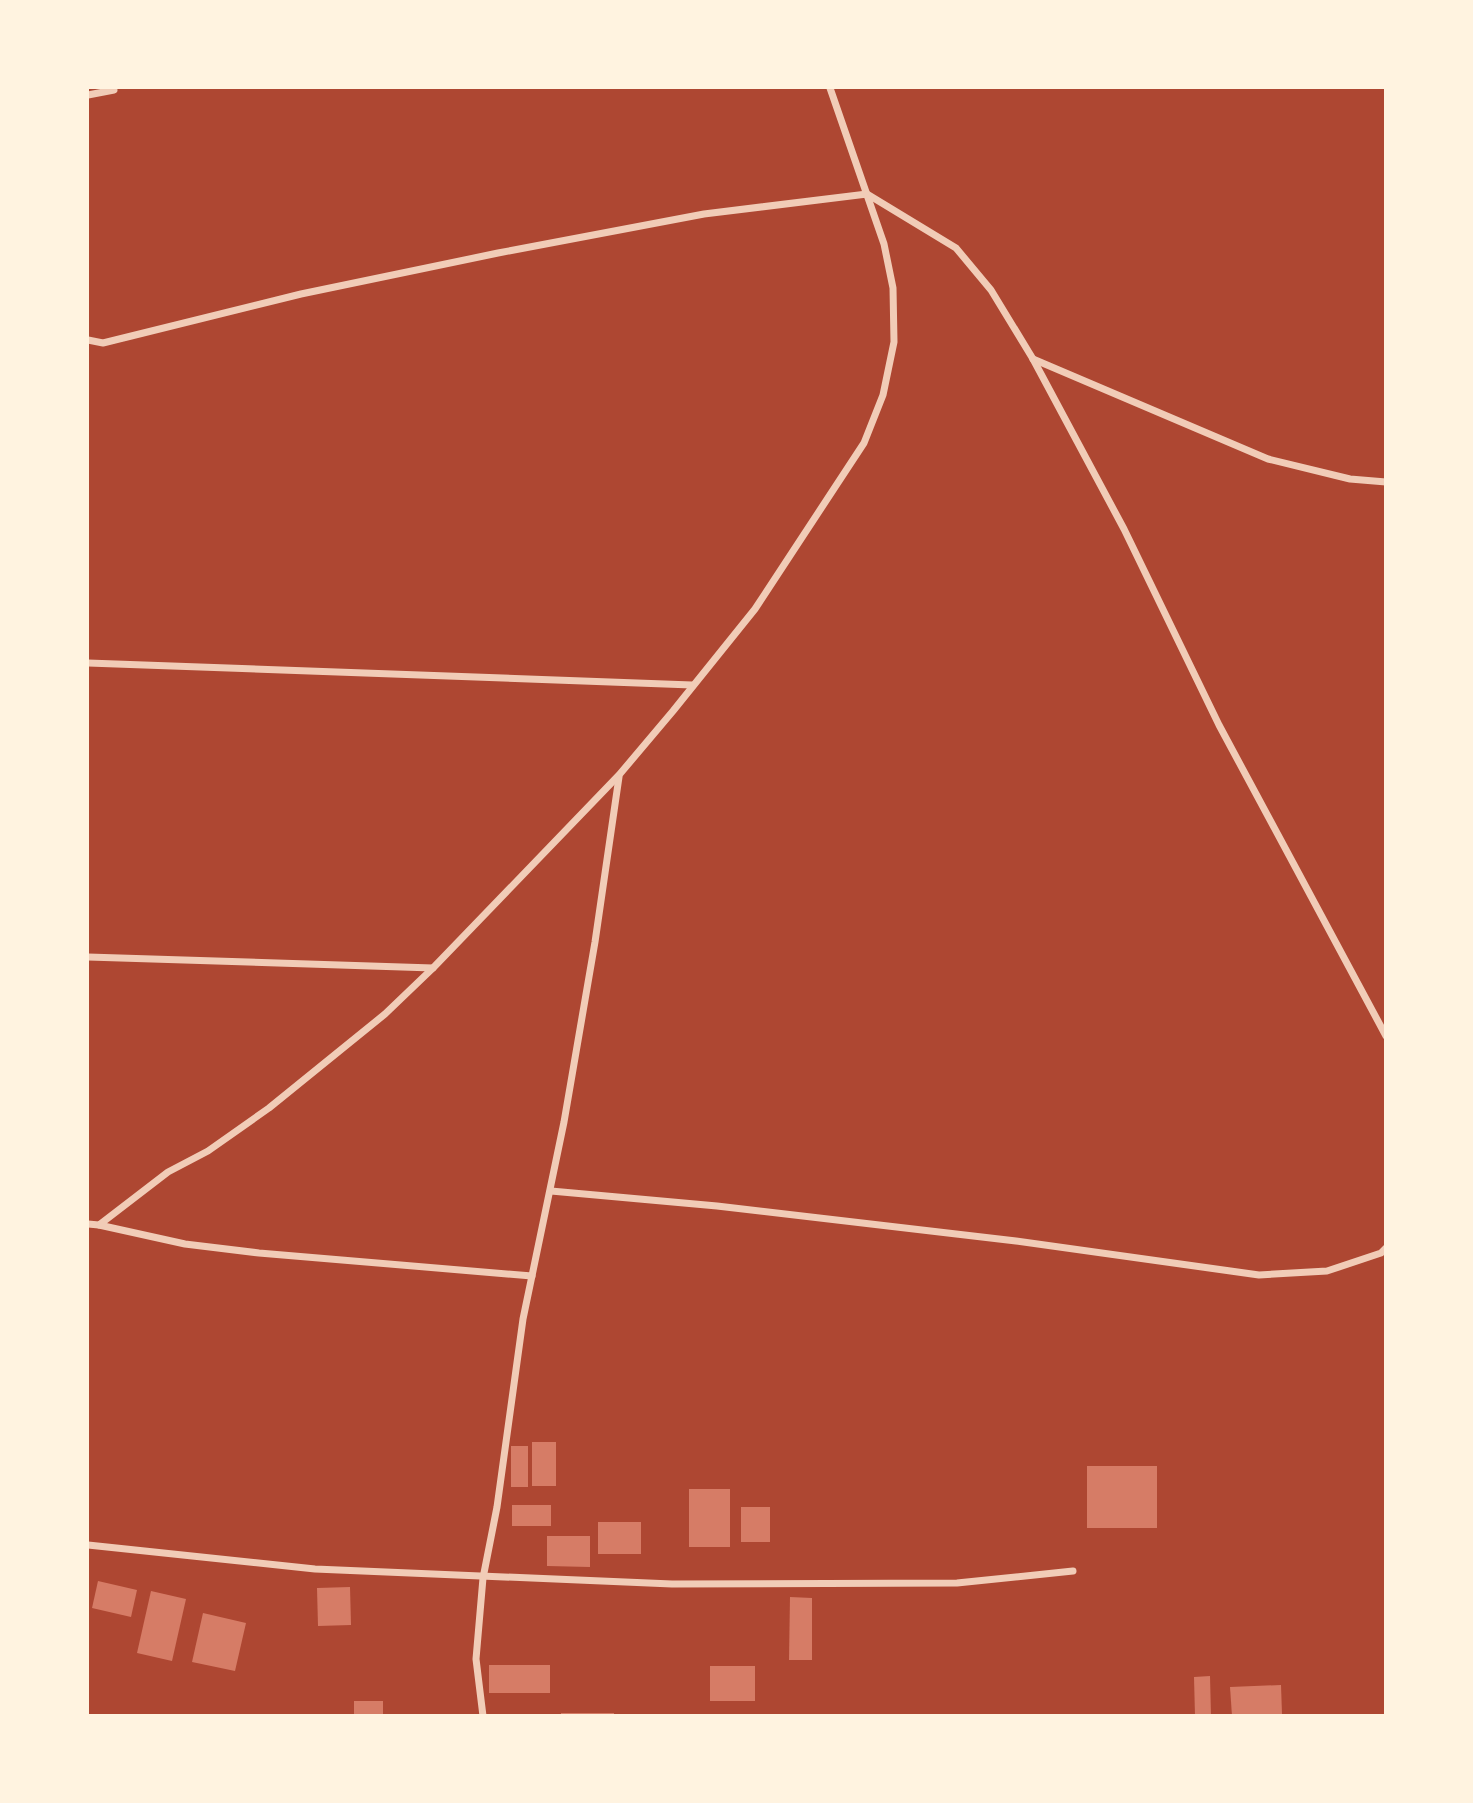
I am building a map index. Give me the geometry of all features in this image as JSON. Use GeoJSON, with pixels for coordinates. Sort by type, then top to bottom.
{"type":"FeatureCollection","features":[{"type":"Feature","properties":{"kind":"street"},"geometry":{"type":"LineString","coordinates":[[100,1225],[168,1172],[208,1151],[269,1108],[384,1014],[433,968],[619,775],[755,609],[864,443],[883,395],[894,342],[893,288],[884,244],[830,88]]}},
{"type":"Feature","properties":{"kind":"street"},"geometry":{"type":"LineString","coordinates":[[88,95],[114,90]]}},
{"type":"Feature","properties":{"kind":"street"},"geometry":{"type":"LineString","coordinates":[[88,340],[103,343],[301,294],[663,222],[867,194],[956,248],[991,290],[1033,359],[1124,529],[1219,725],[1385,1036]]}},
{"type":"Feature","properties":{"kind":"street"},"geometry":{"type":"LineString","coordinates":[[1033,359],[1268,459],[1350,480],[1385,482]]}},
{"type":"Feature","properties":{"kind":"street"},"geometry":{"type":"LineString","coordinates":[[88,663],[692,685]]}},
{"type":"Feature","properties":{"kind":"street"},"geometry":{"type":"LineString","coordinates":[[483,1716],[476,1660],[483,1578],[532,1276],[551,1191],[590,968],[619,775]]}},
{"type":"Feature","properties":{"kind":"street"},"geometry":{"type":"LineString","coordinates":[[88,957],[433,968]]}},
{"type":"Feature","properties":{"kind":"street"},"geometry":{"type":"LineString","coordinates":[[551,1191],[717,1206],[1016,1241],[1259,1275],[1327,1271],[1381,1253],[1385,1248]]}},
{"type":"Feature","properties":{"kind":"street"},"geometry":{"type":"LineString","coordinates":[[88,1224],[185,1244],[259,1253],[532,1276]]}},
{"type":"Feature","properties":{"kind":"street"},"geometry":{"type":"LineString","coordinates":[[88,1545],[315,1569],[672,1584],[944,1583],[1073,1572]]}},
{"type":"Feature","properties":{"kind":"shaded area"},"geometry":{"type":"Polygon","coordinates":[[[88,88],[1385,88],[1385,1715],[88,1715],[88,88]]]}},
{"type":"Feature","properties":{"kind":"building"},"geometry":{"type":"Polygon","coordinates":[[[532,1442],[556,1442],[556,1486],[532,1486],[532,1442]]]}},
{"type":"Feature","properties":{"kind":"building"},"geometry":{"type":"Polygon","coordinates":[[[511,1446],[528,1446],[528,1487],[511,1487],[511,1446]]]}},
{"type":"Feature","properties":{"kind":"building"},"geometry":{"type":"Polygon","coordinates":[[[1087,1466],[1157,1466],[1157,1528],[1087,1528],[1087,1466]]]}},
{"type":"Feature","properties":{"kind":"building"},"geometry":{"type":"Polygon","coordinates":[[[689,1489],[730,1489],[730,1547],[689,1547],[689,1489]]]}},
{"type":"Feature","properties":{"kind":"building"},"geometry":{"type":"Polygon","coordinates":[[[512,1505],[551,1505],[551,1526],[512,1526],[512,1505]]]}},
{"type":"Feature","properties":{"kind":"building"},"geometry":{"type":"Polygon","coordinates":[[[741,1507],[770,1507],[770,1542],[741,1542],[741,1507]]]}},
{"type":"Feature","properties":{"kind":"building"},"geometry":{"type":"Polygon","coordinates":[[[598,1522],[641,1522],[641,1554],[598,1554],[598,1522]]]}},
{"type":"Feature","properties":{"kind":"building"},"geometry":{"type":"Polygon","coordinates":[[[547,1536],[590,1536],[590,1567],[547,1566],[547,1536]]]}},
{"type":"Feature","properties":{"kind":"building"},"geometry":{"type":"Polygon","coordinates":[[[98,1581],[137,1590],[131,1617],[92,1608],[98,1581]]]}},
{"type":"Feature","properties":{"kind":"building"},"geometry":{"type":"Polygon","coordinates":[[[350,1587],[351,1625],[318,1626],[317,1588],[350,1587]]]}},
{"type":"Feature","properties":{"kind":"building"},"geometry":{"type":"Polygon","coordinates":[[[151,1591],[186,1599],[172,1661],[137,1653],[151,1591]]]}},
{"type":"Feature","properties":{"kind":"building"},"geometry":{"type":"Polygon","coordinates":[[[790,1597],[812,1598],[812,1660],[789,1660],[790,1597]]]}},
{"type":"Feature","properties":{"kind":"building"},"geometry":{"type":"Polygon","coordinates":[[[203,1613],[246,1623],[235,1671],[192,1662],[203,1613]]]}},
{"type":"Feature","properties":{"kind":"building"},"geometry":{"type":"Polygon","coordinates":[[[489,1665],[550,1665],[550,1693],[489,1693],[489,1665]]]}},
{"type":"Feature","properties":{"kind":"building"},"geometry":{"type":"Polygon","coordinates":[[[710,1666],[755,1666],[755,1701],[710,1701],[710,1666]]]}},
{"type":"Feature","properties":{"kind":"building"},"geometry":{"type":"Polygon","coordinates":[[[1210,1676],[1211,1716],[1195,1716],[1194,1677],[1210,1676]]]}},
{"type":"Feature","properties":{"kind":"building"},"geometry":{"type":"Polygon","coordinates":[[[1281,1685],[1282,1714],[1232,1716],[1230,1687],[1281,1685]]]}},
{"type":"Feature","properties":{"kind":"building"},"geometry":{"type":"Polygon","coordinates":[[[354,1701],[383,1701],[383,1716],[354,1716],[354,1701]]]}},
{"type":"Feature","properties":{"kind":"building"},"geometry":{"type":"Polygon","coordinates":[[[561,1713],[614,1713],[614,1716],[561,1716],[561,1713]]]}}]}
